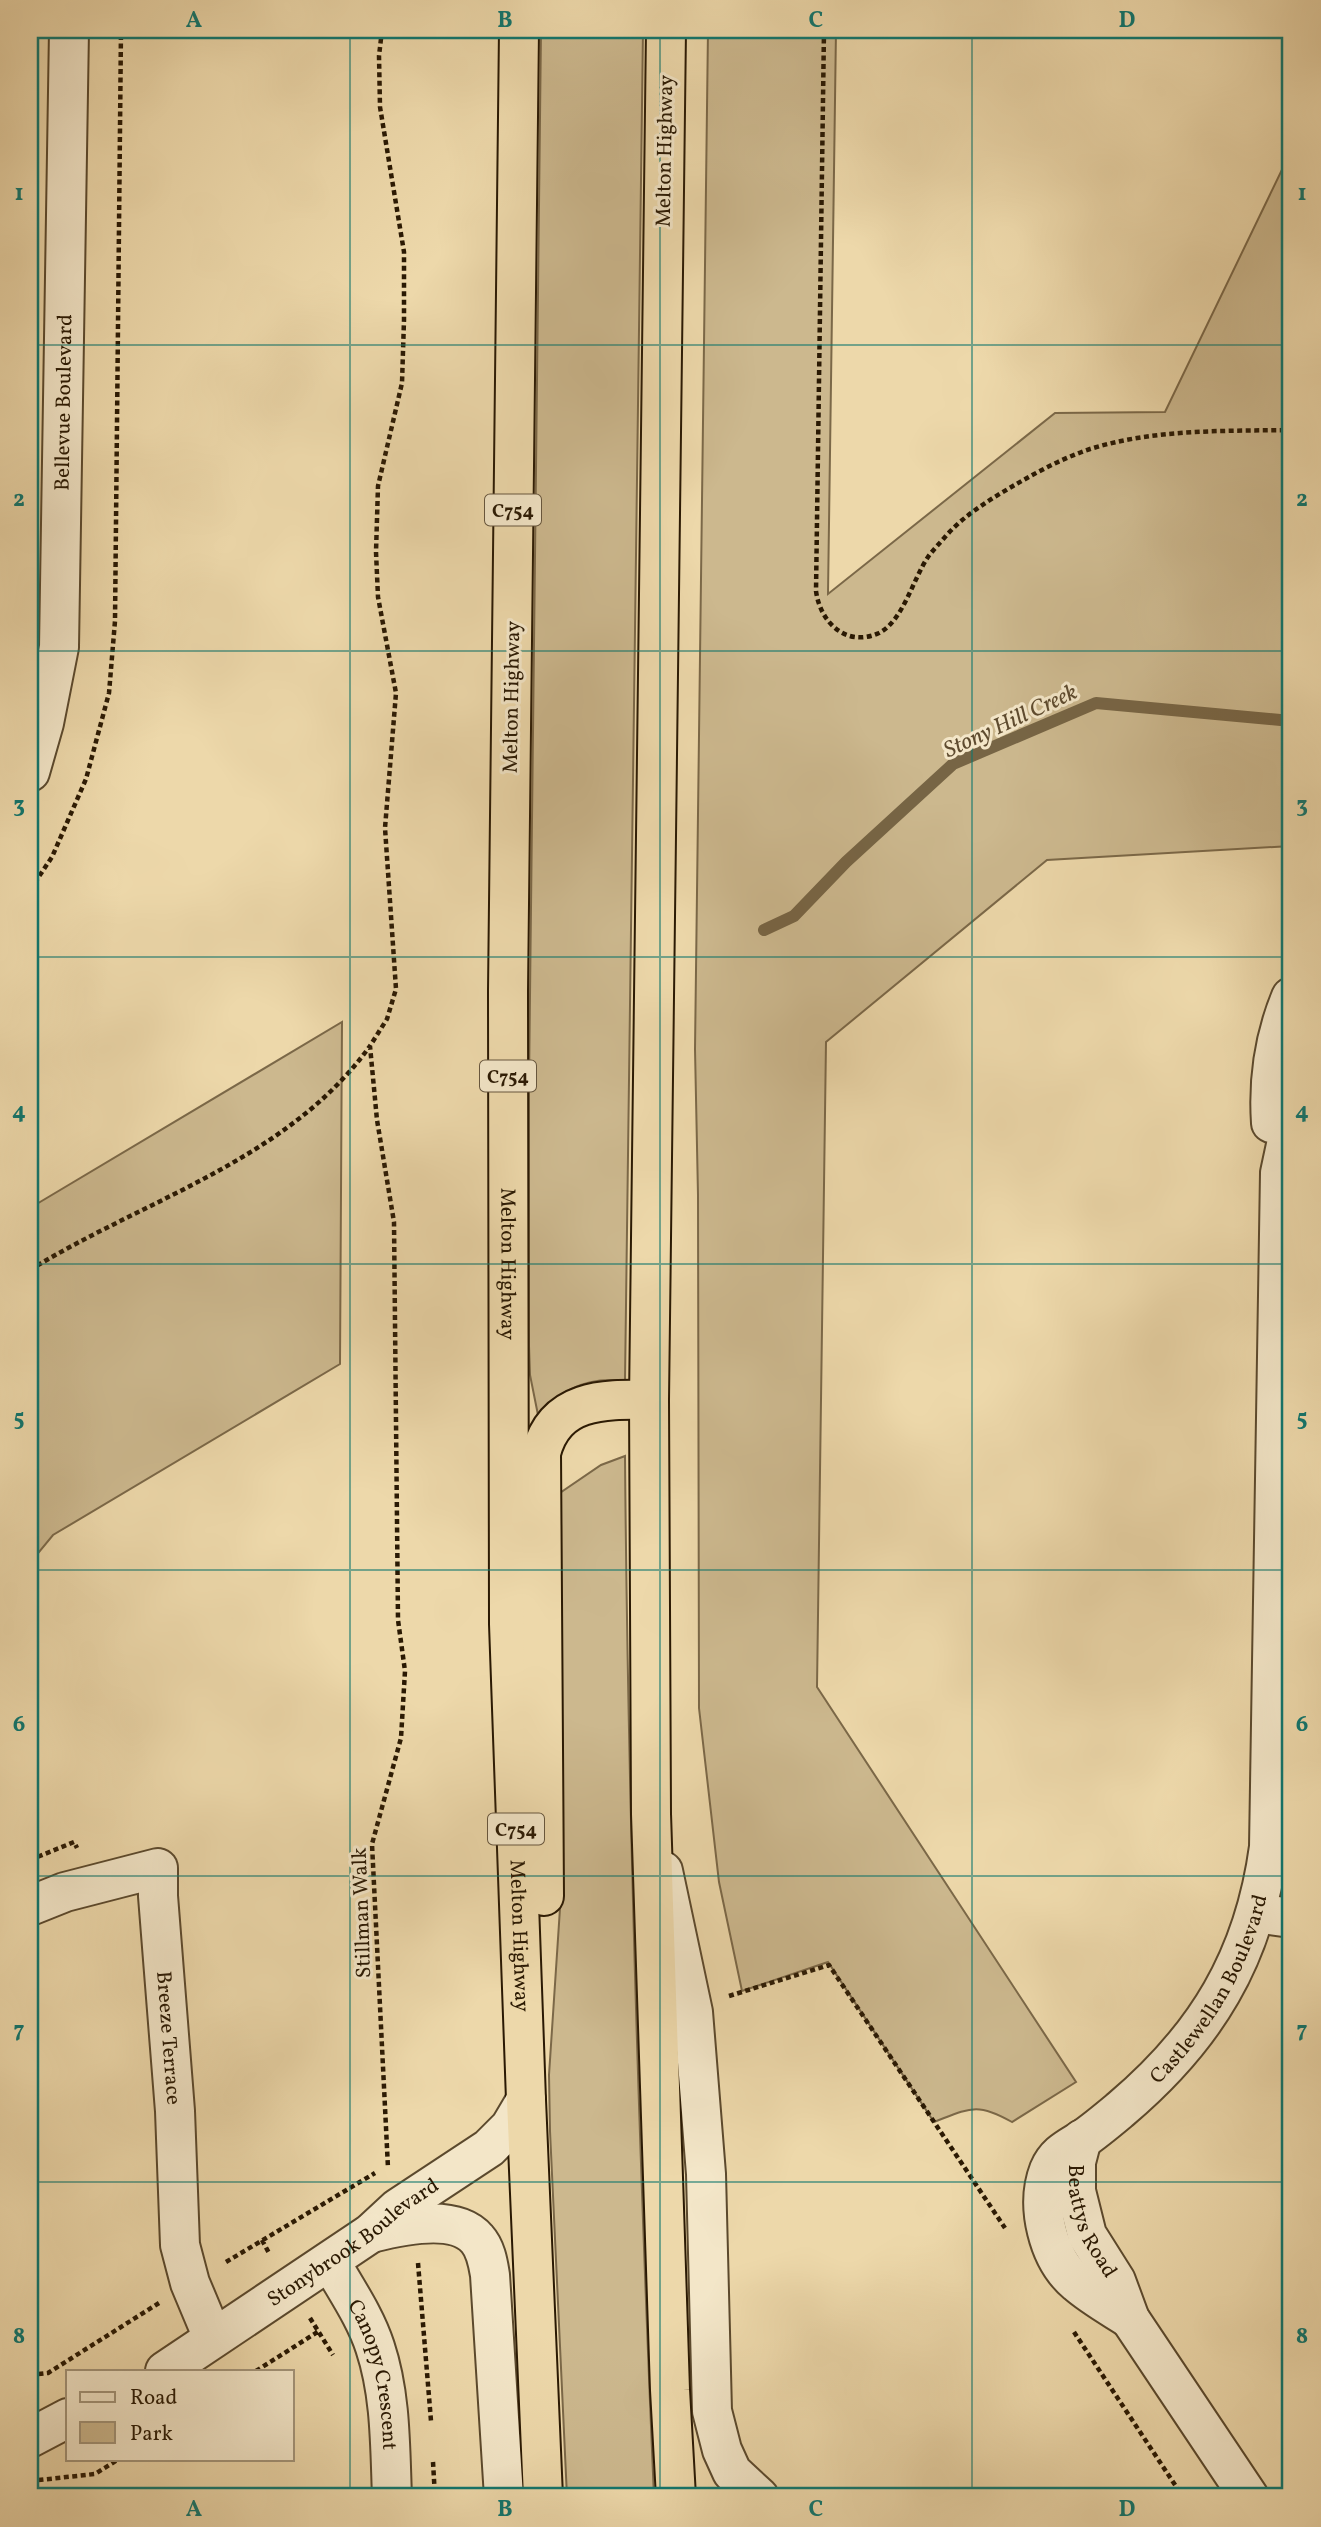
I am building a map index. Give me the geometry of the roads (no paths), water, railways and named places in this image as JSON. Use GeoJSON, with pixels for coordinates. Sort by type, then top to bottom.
{"type":"FeatureCollection","features":[{"type":"Feature","properties":{"kind":"highway","name":"Melton Highway"},"geometry":{"type":"LineString","coordinates":[[519,30],[508,991],[509,1624],[543,2497]]}},
{"type":"Feature","properties":{"kind":"highway","name":"Melton Highway"},"geometry":{"type":"LineString","coordinates":[[666,30],[649,1400],[651,1814],[676,2497]]}},
{"type":"Feature","properties":{"kind":"highway"},"geometry":{"type":"LineString","coordinates":[[525,2058],[544,1910],[541,1452],[545,1436],[567,1412],[600,1402],[649,1400]]}},
{"type":"Feature","properties":{"kind":"street","name":"Bellevue Boulevard"},"geometry":{"type":"LineString","coordinates":[[30,772],[44,723],[59,648],[69,30]]}},
{"type":"Feature","properties":{"kind":"street","name":"Castlewellan Boulevard"},"geometry":{"type":"LineString","coordinates":[[1280,1173],[1272,1131],[1271,1083],[1279,1026],[1291,997]]}},
{"type":"Feature","properties":{"kind":"street","name":"Castlewellan Boulevard"},"geometry":{"type":"LineString","coordinates":[[1082,2139],[1122,2109],[1184,2047],[1211,2013],[1232,1974],[1274,1916],[1269,1847],[1280,1173],[1289,1131],[1291,1091]]}},
{"type":"Feature","properties":{"kind":"street"},"geometry":{"type":"LineString","coordinates":[[651,1814],[693,2012],[705,2174],[712,2411],[722,2450],[732,2472],[759,2497]]}},
{"type":"Feature","properties":{"kind":"street","name":"Breeze Terrace"},"geometry":{"type":"LineString","coordinates":[[30,1906],[65,1892],[158,1868],[175,2111],[180,2245],[190,2283],[213,2338]]}},
{"type":"Feature","properties":{"kind":"street","name":"Stonybrook Boulevard"},"geometry":{"type":"LineString","coordinates":[[166,2370],[371,2233],[400,2225],[407,2216],[489,2148],[510,2127],[526,2100]]}},
{"type":"Feature","properties":{"kind":"street","name":"Beattys Road"},"geometry":{"type":"LineString","coordinates":[[1082,2139],[1058,2155],[1050,2168],[1043,2201],[1049,2239],[1066,2271],[1076,2283],[1130,2319],[1249,2497]]}},
{"type":"Feature","properties":{"kind":"street"},"geometry":{"type":"LineString","coordinates":[[407,2216],[467,2231],[477,2238],[488,2261],[504,2497]]}},
{"type":"Feature","properties":{"kind":"street","name":"Canopy Crescent"},"geometry":{"type":"LineString","coordinates":[[330,2261],[362,2316],[375,2345],[389,2418],[392,2497]]}},
{"type":"Feature","properties":{"kind":"street"},"geometry":{"type":"LineString","coordinates":[[30,2438],[54,2419]]}},
{"type":"Feature","properties":{"kind":"waterway","name":"Stony Hill Creek"},"geometry":{"type":"LineString","coordinates":[[764,930],[794,916],[846,862],[953,764],[1096,703],[1291,721]]}}]}
